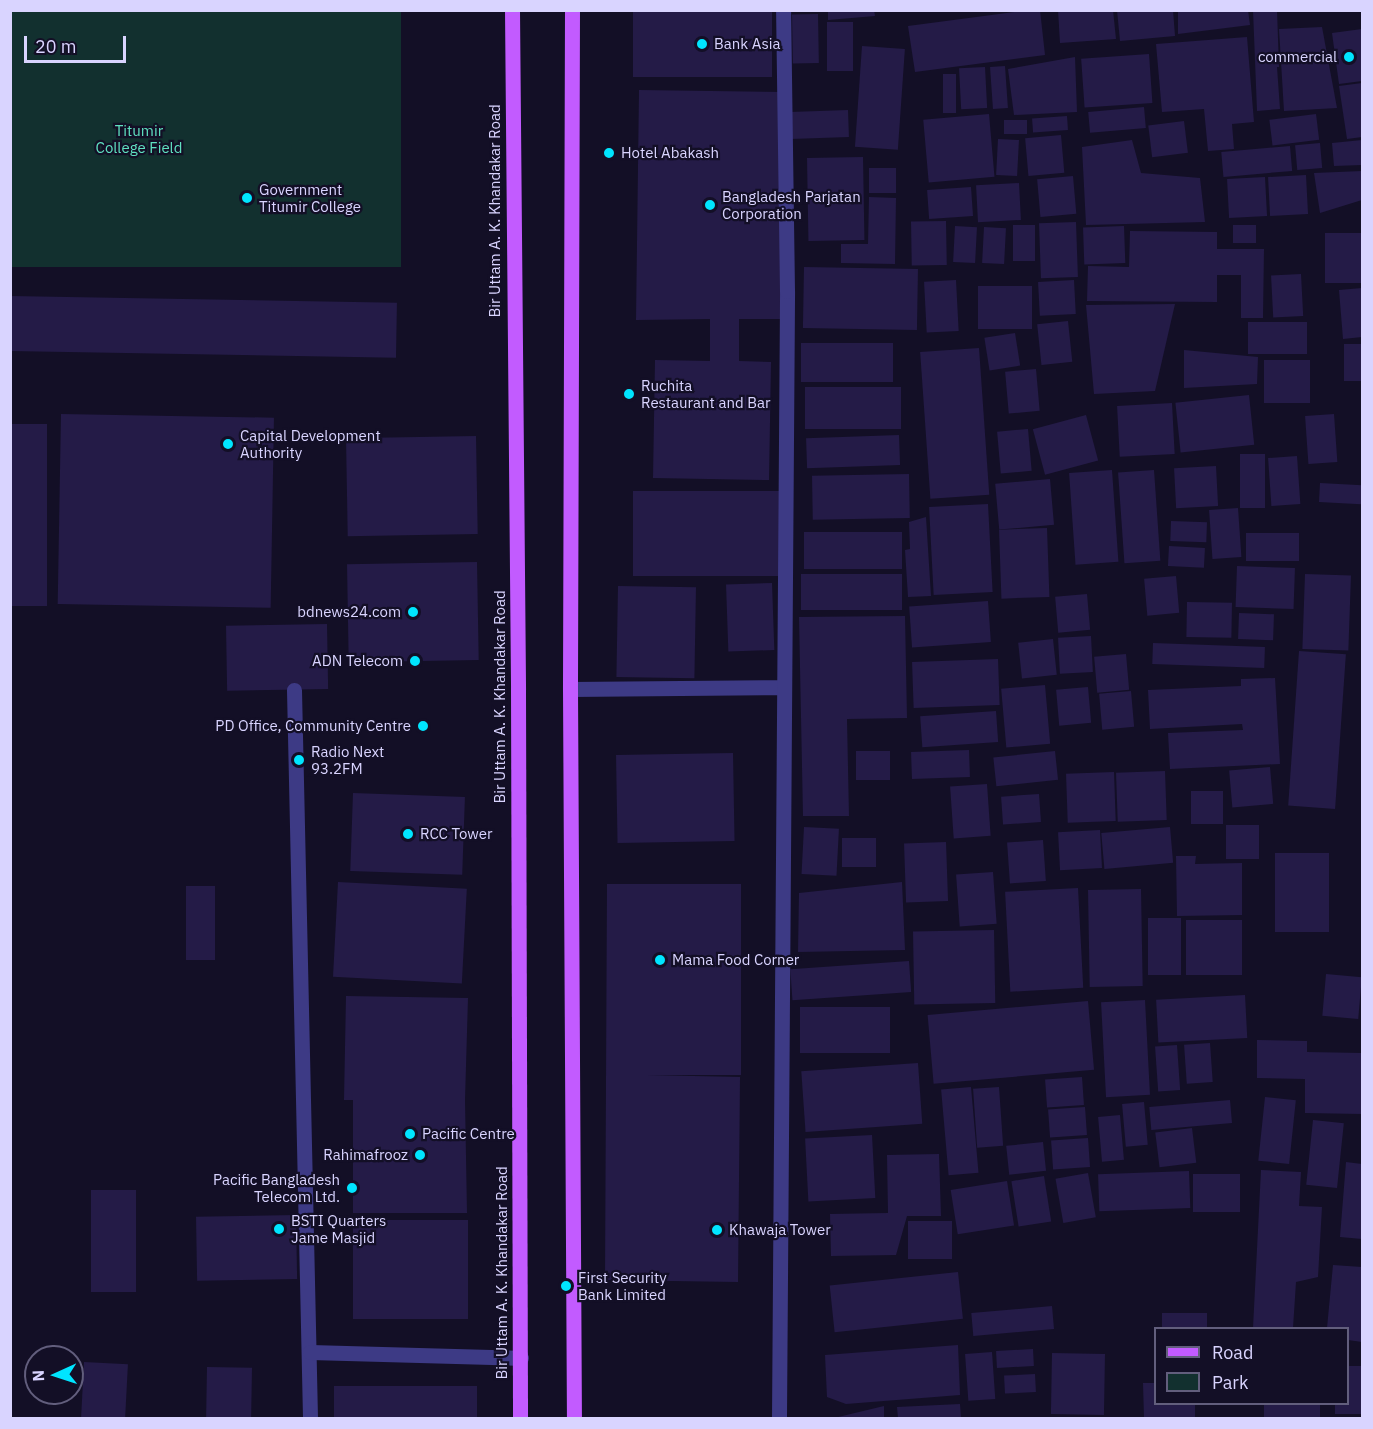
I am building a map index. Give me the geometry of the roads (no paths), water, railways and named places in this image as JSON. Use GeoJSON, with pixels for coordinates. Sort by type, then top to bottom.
{"type":"FeatureCollection","features":[{"type":"Feature","properties":{"kind":"main road","name":"Bir Uttam A. K. Khandakar Road"},"geometry":{"type":"LineString","coordinates":[[512,10],[520,1419]]}},
{"type":"Feature","properties":{"kind":"main road"},"geometry":{"type":"LineString","coordinates":[[572,10],[570,689],[574,1419]]}},
{"type":"Feature","properties":{"kind":"street"},"geometry":{"type":"LineString","coordinates":[[779,1419],[787,291],[783,10]]}},
{"type":"Feature","properties":{"kind":"street"},"geometry":{"type":"LineString","coordinates":[[570,689],[783,687]]}},
{"type":"Feature","properties":{"kind":"street"},"geometry":{"type":"LineString","coordinates":[[294,690],[310,1419]]}},
{"type":"Feature","properties":{"kind":"street"},"geometry":{"type":"LineString","coordinates":[[310,1352],[520,1358]]}},
{"type":"Feature","properties":{"kind":"place","name":"Bank Asia"},"geometry":{"type":"Point","coordinates":[702,44]}},
{"type":"Feature","properties":{"kind":"place","name":"commercial"},"geometry":{"type":"Point","coordinates":[1349,57]}},
{"type":"Feature","properties":{"kind":"place","name":"Hotel Abakash"},"geometry":{"type":"Point","coordinates":[609,153]}},
{"type":"Feature","properties":{"kind":"place","name":"Government Titumir College"},"geometry":{"type":"Point","coordinates":[247,198]}},
{"type":"Feature","properties":{"kind":"place","name":"Bangladesh Parjatan Corporation"},"geometry":{"type":"Point","coordinates":[710,205]}},
{"type":"Feature","properties":{"kind":"place","name":"Ruchita Restaurant and Bar"},"geometry":{"type":"Point","coordinates":[629,394]}},
{"type":"Feature","properties":{"kind":"place","name":"Capital Development Authority"},"geometry":{"type":"Point","coordinates":[228,444]}},
{"type":"Feature","properties":{"kind":"place","name":"bdnews24.com"},"geometry":{"type":"Point","coordinates":[413,612]}},
{"type":"Feature","properties":{"kind":"place","name":"ADN Telecom"},"geometry":{"type":"Point","coordinates":[415,661]}},
{"type":"Feature","properties":{"kind":"place","name":"PD Office, Community Centre"},"geometry":{"type":"Point","coordinates":[423,726]}},
{"type":"Feature","properties":{"kind":"place","name":"Radio Next 93.2FM"},"geometry":{"type":"Point","coordinates":[299,760]}},
{"type":"Feature","properties":{"kind":"place","name":"RCC Tower"},"geometry":{"type":"Point","coordinates":[408,834]}},
{"type":"Feature","properties":{"kind":"place","name":"Mama Food Corner"},"geometry":{"type":"Point","coordinates":[660,960]}},
{"type":"Feature","properties":{"kind":"place","name":"Pacific Centre"},"geometry":{"type":"Point","coordinates":[410,1134]}},
{"type":"Feature","properties":{"kind":"place","name":"Rahimafrooz"},"geometry":{"type":"Point","coordinates":[420,1155]}},
{"type":"Feature","properties":{"kind":"place","name":"Pacific Bangladesh Telecom Ltd."},"geometry":{"type":"Point","coordinates":[352,1188]}},
{"type":"Feature","properties":{"kind":"place","name":"BSTI Quarters Jame Masjid"},"geometry":{"type":"Point","coordinates":[279,1229]}},
{"type":"Feature","properties":{"kind":"place","name":"Khawaja Tower"},"geometry":{"type":"Point","coordinates":[717,1230]}},
{"type":"Feature","properties":{"kind":"place","name":"First Security Bank Limited"},"geometry":{"type":"Point","coordinates":[566,1286]}},
{"type":"Feature","properties":{"kind":"park label","name":"Titumir College Field"},"geometry":{"type":"Point","coordinates":[139,138]}}]}
